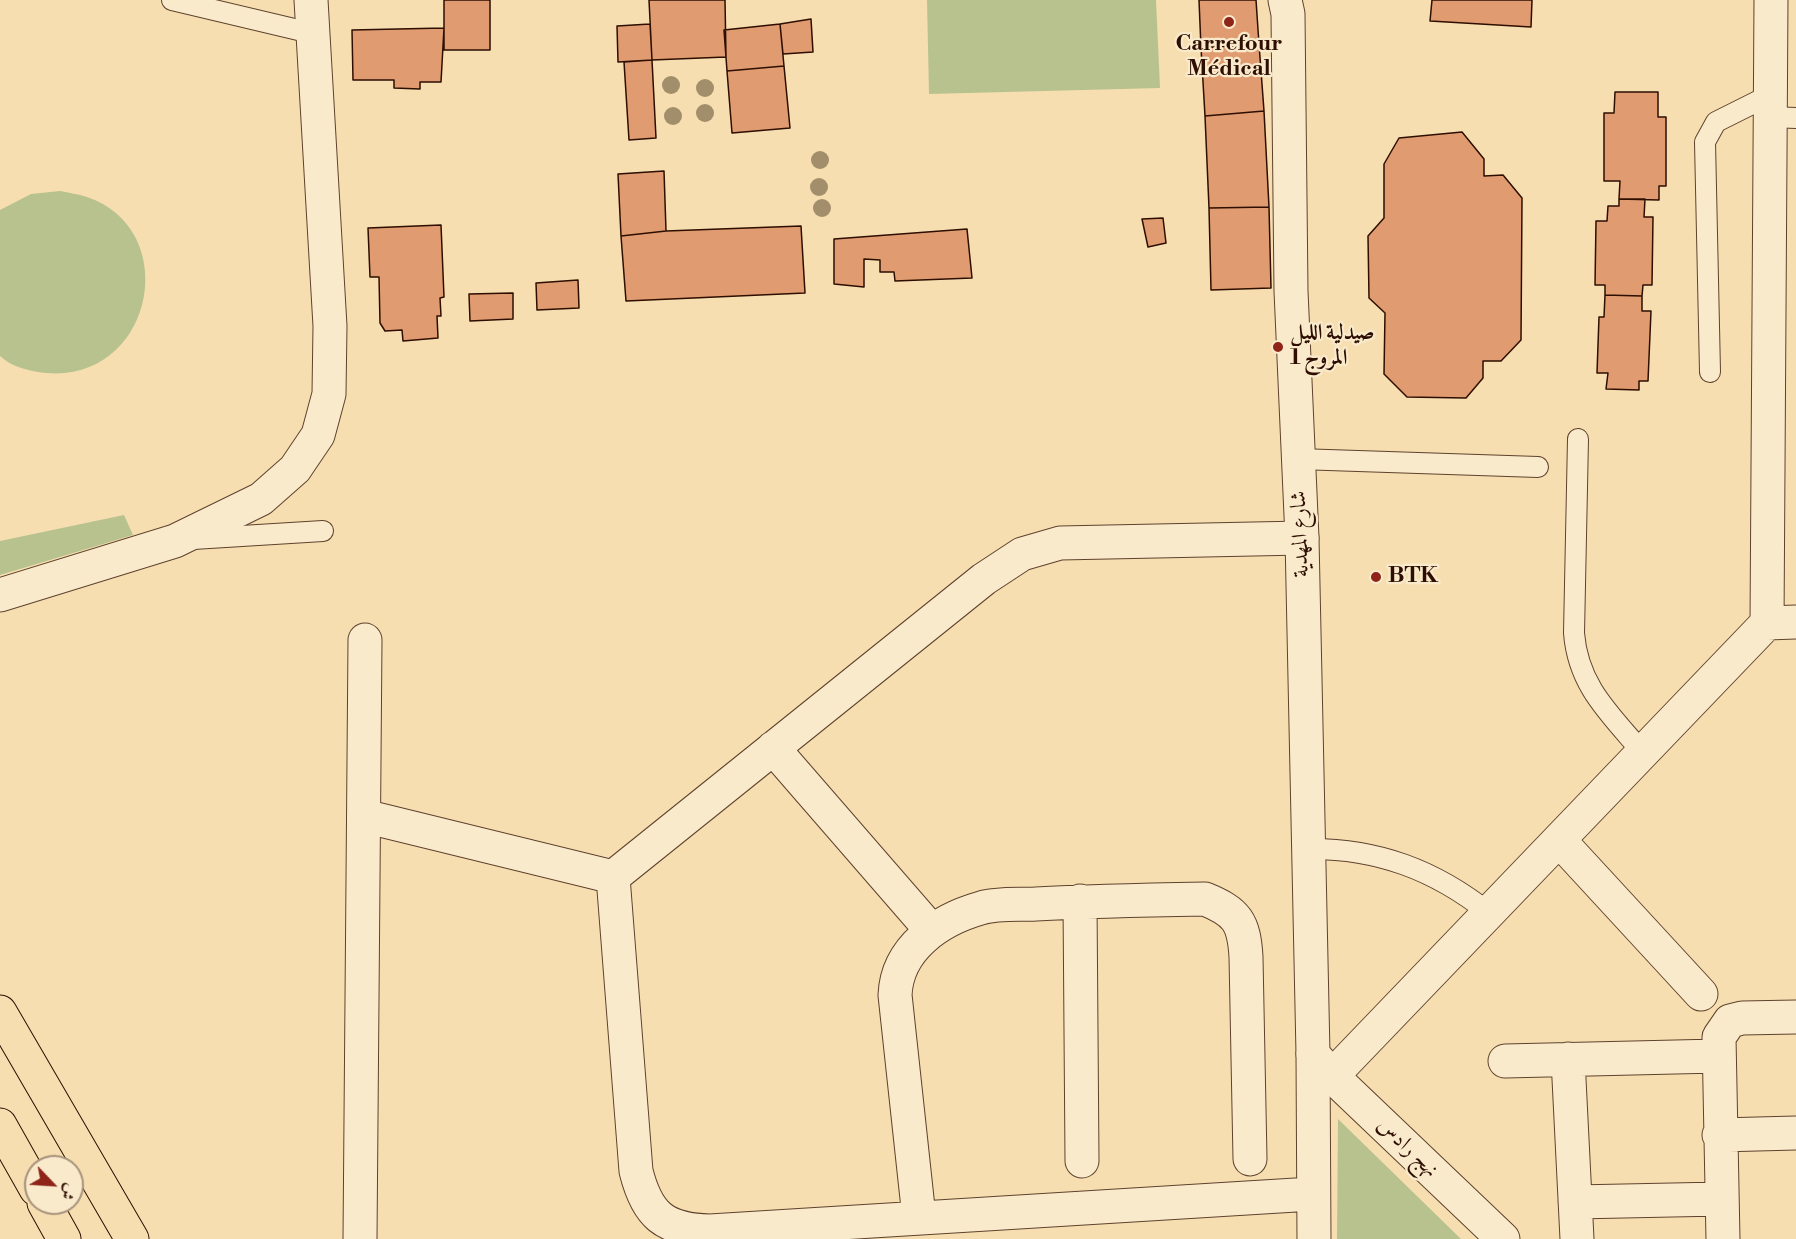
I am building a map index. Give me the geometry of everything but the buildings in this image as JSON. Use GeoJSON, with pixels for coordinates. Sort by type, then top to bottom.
{"type":"FeatureCollection","features":[{"type":"Feature","properties":{"kind":"highway"},"geometry":{"type":"LineString","coordinates":[[0,1012],[132,1239]]}},
{"type":"Feature","properties":{"kind":"highway"},"geometry":{"type":"LineString","coordinates":[[0,1125],[24,1168]]}},
{"type":"Feature","properties":{"kind":"highway"},"geometry":{"type":"LineString","coordinates":[[51,1215],[64,1239]]}},
{"type":"Feature","properties":{"kind":"street"},"geometry":{"type":"LineString","coordinates":[[0,596],[175,541],[261,499],[295,469],[318,435],[329,394],[330,326],[311,33],[311,0]]}},
{"type":"Feature","properties":{"kind":"street"},"geometry":{"type":"LineString","coordinates":[[1322,1065],[1489,914],[1643,753],[1781,623],[1782,305],[1779,110],[1771,0]]}},
{"type":"Feature","properties":{"kind":"street","name":"شارع المهدية"},"geometry":{"type":"LineString","coordinates":[[1288,5],[1291,291],[1302,538],[1307,849],[1322,1065],[1312,1194],[1314,1239]]}},
{"type":"Feature","properties":{"kind":"street"},"geometry":{"type":"LineString","coordinates":[[613,877],[984,579],[1022,554],[1060,543],[1302,538]]}},
{"type":"Feature","properties":{"kind":"street"},"geometry":{"type":"LineString","coordinates":[[360,1239],[365,640]]}},
{"type":"Feature","properties":{"kind":"street"},"geometry":{"type":"LineString","coordinates":[[773,748],[931,930]]}},
{"type":"Feature","properties":{"kind":"street"},"geometry":{"type":"LineString","coordinates":[[364,816],[613,877]]}},
{"type":"Feature","properties":{"kind":"street"},"geometry":{"type":"LineString","coordinates":[[1559,840],[1701,994]]}},
{"type":"Feature","properties":{"kind":"street"},"geometry":{"type":"LineString","coordinates":[[613,877],[636,1171],[643,1197],[659,1218],[683,1230],[710,1235],[919,1217],[1312,1194]]}},
{"type":"Feature","properties":{"kind":"street"},"geometry":{"type":"LineString","coordinates":[[919,1217],[895,995],[896,978],[906,958],[931,930],[983,907],[1080,901],[1204,899],[1223,906],[1237,918],[1245,932],[1250,1159]]}},
{"type":"Feature","properties":{"kind":"street"},"geometry":{"type":"LineString","coordinates":[[1080,901],[1082,1161]]}},
{"type":"Feature","properties":{"kind":"street"},"geometry":{"type":"LineString","coordinates":[[1723,1239],[1719,1135],[1719,1037],[1730,1021],[1742,1018],[1796,1017]]}},
{"type":"Feature","properties":{"kind":"street"},"geometry":{"type":"LineString","coordinates":[[1505,1061],[1718,1056]]}},
{"type":"Feature","properties":{"kind":"street"},"geometry":{"type":"LineString","coordinates":[[1568,1059],[1577,1239]]}},
{"type":"Feature","properties":{"kind":"street","name":"نهج رادس"},"geometry":{"type":"LineString","coordinates":[[1322,1065],[1503,1239]]}},
{"type":"Feature","properties":{"kind":"street"},"geometry":{"type":"LineString","coordinates":[[1719,1135],[1796,1133]]}},
{"type":"Feature","properties":{"kind":"street"},"geometry":{"type":"LineString","coordinates":[[1575,1202],[1721,1199]]}},
{"type":"Feature","properties":{"kind":"lane"},"geometry":{"type":"LineString","coordinates":[[172,0],[311,33]]}},
{"type":"Feature","properties":{"kind":"lane"},"geometry":{"type":"LineString","coordinates":[[1710,372],[1705,142],[1716,122],[1779,110]]}},
{"type":"Feature","properties":{"kind":"lane"},"geometry":{"type":"LineString","coordinates":[[1578,439],[1574,633],[1578,664],[1590,690],[1643,753]]}},
{"type":"Feature","properties":{"kind":"lane"},"geometry":{"type":"LineString","coordinates":[[1298,459],[1538,467]]}},
{"type":"Feature","properties":{"kind":"lane"},"geometry":{"type":"LineString","coordinates":[[175,541],[323,531]]}},
{"type":"Feature","properties":{"kind":"lane"},"geometry":{"type":"LineString","coordinates":[[1307,849],[1361,852],[1414,866],[1466,895],[1489,914]]}},
{"type":"Feature","properties":{"kind":"green space"},"geometry":{"type":"Polygon","coordinates":[[[927,0],[1156,0],[1160,88],[929,94],[927,0]]]}},
{"type":"Feature","properties":{"kind":"green space"},"geometry":{"type":"Polygon","coordinates":[[[60,191],[87,197],[117,214],[137,240],[145,270],[143,301],[132,330],[112,354],[83,369],[47,373],[22,368],[0,356],[0,210],[31,194],[60,191]]]}},
{"type":"Feature","properties":{"kind":"green space"},"geometry":{"type":"Polygon","coordinates":[[[124,515],[133,535],[0,575],[0,541],[124,515]]]}},
{"type":"Feature","properties":{"kind":"green space"},"geometry":{"type":"Polygon","coordinates":[[[1338,1119],[1461,1239],[1337,1239],[1338,1119]]]}},
{"type":"Feature","properties":{"kind":"place","name":"Carrefour Médical"},"geometry":{"type":"Point","coordinates":[1229,22]}},
{"type":"Feature","properties":{"kind":"place","name":"صيدلية الليل المروج 1"},"geometry":{"type":"Point","coordinates":[1278,347]}},
{"type":"Feature","properties":{"kind":"place","name":"BTK"},"geometry":{"type":"Point","coordinates":[1376,577]}}]}
